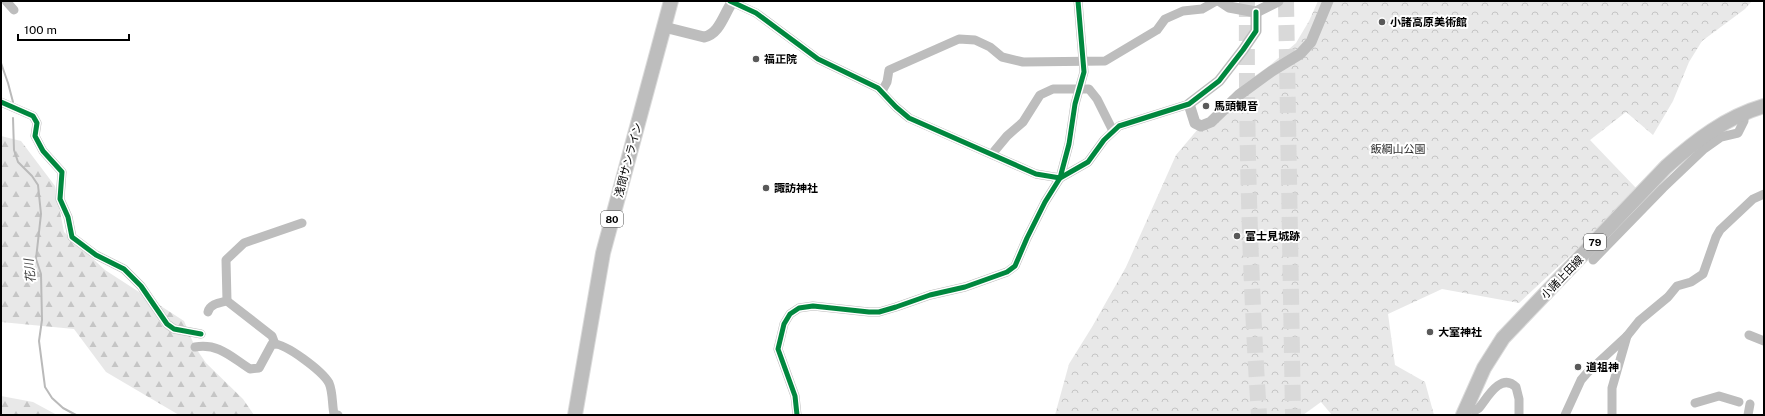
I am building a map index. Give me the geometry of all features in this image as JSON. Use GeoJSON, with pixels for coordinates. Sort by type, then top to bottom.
{"type":"FeatureCollection","features":[{"type":"Feature","properties":{"kind":"main road","name":"浅間サンライン"},"geometry":{"type":"LineString","coordinates":[[575,415],[603,253],[671,1]]}},
{"type":"Feature","properties":{"kind":"main road","name":"小諸上田線"},"geometry":{"type":"LineString","coordinates":[[1464,411],[1489,358],[1511,328],[1666,167],[1705,134],[1728,120],[1764,106]]}},
{"type":"Feature","properties":{"kind":"street"},"geometry":{"type":"LineString","coordinates":[[6,1],[14,10]]}},
{"type":"Feature","properties":{"kind":"street"},"geometry":{"type":"LineString","coordinates":[[664,27],[704,37],[710,36],[715,32],[731,1],[756,13],[818,59],[878,88],[909,118],[1036,174],[1060,178],[1088,162],[1104,140],[1118,126],[1189,104],[1219,81],[1256,31],[1256,12]]}},
{"type":"Feature","properties":{"kind":"street"},"geometry":{"type":"LineString","coordinates":[[797,415],[795,396],[778,349],[784,324],[790,314],[799,308],[814,306],[879,312],[930,295],[964,287],[1007,272],[1015,266],[1042,208],[1060,178],[1069,144],[1076,104],[1084,72],[1078,1]]}},
{"type":"Feature","properties":{"kind":"street"},"geometry":{"type":"LineString","coordinates":[[882,91],[887,82],[889,70],[959,39],[975,40],[990,48],[1002,57],[1023,62],[1083,60],[1105,61],[1157,30],[1165,19],[1183,11],[1202,9],[1216,1]]}},
{"type":"Feature","properties":{"kind":"street"},"geometry":{"type":"LineString","coordinates":[[1220,1],[1229,7],[1256,12],[1278,1]]}},
{"type":"Feature","properties":{"kind":"street"},"geometry":{"type":"LineString","coordinates":[[1189,104],[1195,123],[1201,126],[1211,122],[1240,95],[1272,71],[1300,54],[1312,42],[1328,1]]}},
{"type":"Feature","properties":{"kind":"street"},"geometry":{"type":"LineString","coordinates":[[992,154],[1023,122],[1040,95],[1053,89],[1089,89],[1113,131]]}},
{"type":"Feature","properties":{"kind":"street"},"geometry":{"type":"LineString","coordinates":[[1,102],[33,116],[37,123],[35,136],[43,151],[62,172],[60,199],[68,217],[72,237],[96,255],[124,269],[141,286],[167,324],[174,329],[201,334]]}},
{"type":"Feature","properties":{"kind":"street"},"geometry":{"type":"LineString","coordinates":[[1593,260],[1663,188],[1704,149],[1722,137],[1738,133],[1744,121],[1744,113]]}},
{"type":"Feature","properties":{"kind":"street"},"geometry":{"type":"LineString","coordinates":[[1565,415],[1581,380],[1627,336],[1639,321],[1668,297],[1677,286],[1691,282],[1703,274],[1716,237],[1720,230],[1753,199],[1764,194]]}},
{"type":"Feature","properties":{"kind":"street"},"geometry":{"type":"LineString","coordinates":[[227,301],[226,260],[244,243],[302,224]]}},
{"type":"Feature","properties":{"kind":"street"},"geometry":{"type":"LineString","coordinates":[[208,312],[209,308],[214,305],[227,301]]}},
{"type":"Feature","properties":{"kind":"street"},"geometry":{"type":"LineString","coordinates":[[227,301],[272,336],[275,344],[302,358],[324,377],[329,385],[334,414],[338,415]]}},
{"type":"Feature","properties":{"kind":"street"},"geometry":{"type":"LineString","coordinates":[[1749,335],[1764,340]]}},
{"type":"Feature","properties":{"kind":"street"},"geometry":{"type":"LineString","coordinates":[[1612,415],[1612,388],[1627,336]]}},
{"type":"Feature","properties":{"kind":"street"},"geometry":{"type":"LineString","coordinates":[[195,347],[205,345],[216,347],[250,369],[259,368],[272,344],[275,344]]}},
{"type":"Feature","properties":{"kind":"street"},"geometry":{"type":"LineString","coordinates":[[1464,411],[1476,410],[1494,388],[1500,384],[1509,383],[1516,387],[1518,392],[1519,415]]}},
{"type":"Feature","properties":{"kind":"street"},"geometry":{"type":"LineString","coordinates":[[1695,403],[1719,396],[1739,402]]}},
{"type":"Feature","properties":{"kind":"street"},"geometry":{"type":"LineString","coordinates":[[1748,415],[1750,404]]}},
{"type":"Feature","properties":{"kind":"green space","name":"飯綱山公園"},"geometry":{"type":"Polygon","coordinates":[[[1318,1],[1752,1],[1745,9],[1702,41],[1689,62],[1673,101],[1653,135],[1626,112],[1590,140],[1636,188],[1577,249],[1519,303],[1442,289],[1388,314],[1395,365],[1425,382],[1434,415],[1332,415],[1321,402],[1303,415],[1055,415],[1069,364],[1126,267],[1176,155],[1209,116],[1242,85],[1269,66],[1296,43],[1309,21],[1318,1]]]}},
{"type":"Feature","properties":{"kind":"green space"},"geometry":{"type":"Polygon","coordinates":[[[1,136],[21,141],[55,186],[64,232],[105,270],[184,321],[195,347],[206,363],[243,399],[254,415],[179,415],[106,372],[74,329],[1,322],[1,136]]]}},
{"type":"Feature","properties":{"kind":"green space"},"geometry":{"type":"Polygon","coordinates":[[[1,396],[33,402],[57,415],[1,415],[1,396]]]}},
{"type":"Feature","properties":{"kind":"waterway","name":"花川"},"geometry":{"type":"LineString","coordinates":[[1,63],[13,102]]}},
{"type":"Feature","properties":{"kind":"waterway","name":"花川"},"geometry":{"type":"LineString","coordinates":[[13,118],[14,150],[18,162],[32,176],[38,185],[41,214],[36,259],[41,274],[42,320],[39,341],[45,387],[52,398],[63,408],[76,415]]}},
{"type":"Feature","properties":{"kind":"tunnel"},"geometry":{"type":"LineString","coordinates":[[1247,1],[1249,208],[1259,415]]}},
{"type":"Feature","properties":{"kind":"tunnel"},"geometry":{"type":"LineString","coordinates":[[1286,1],[1293,415]]}},
{"type":"Feature","properties":{"kind":"cycle path"},"geometry":{"type":"LineString","coordinates":[[730,1],[756,13],[818,59],[878,88],[909,118],[1036,174],[1060,178],[1088,162],[1104,140],[1119,126],[1189,104],[1219,81],[1256,31],[1256,12]]}},
{"type":"Feature","properties":{"kind":"cycle path"},"geometry":{"type":"LineString","coordinates":[[797,415],[795,396],[778,349],[784,324],[790,314],[799,308],[813,306],[879,312],[930,295],[965,287],[1007,272],[1015,266],[1045,202],[1060,178],[1069,144],[1075,104],[1084,72],[1078,1]]}},
{"type":"Feature","properties":{"kind":"cycle path"},"geometry":{"type":"LineString","coordinates":[[1,102],[33,116],[37,123],[35,136],[43,151],[62,172],[60,199],[68,217],[72,237],[96,255],[124,269],[141,286],[167,324],[174,329],[201,334]]}},
{"type":"Feature","properties":{"kind":"place","name":"小諸高原美術館"},"geometry":{"type":"Point","coordinates":[1382,22]}},
{"type":"Feature","properties":{"kind":"place","name":"福正院"},"geometry":{"type":"Point","coordinates":[756,59]}},
{"type":"Feature","properties":{"kind":"place","name":"馬頭観音"},"geometry":{"type":"Point","coordinates":[1206,106]}},
{"type":"Feature","properties":{"kind":"place","name":"諏訪神社"},"geometry":{"type":"Point","coordinates":[766,188]}},
{"type":"Feature","properties":{"kind":"place","name":"富士見城跡"},"geometry":{"type":"Point","coordinates":[1237,236]}},
{"type":"Feature","properties":{"kind":"place","name":"大室神社"},"geometry":{"type":"Point","coordinates":[1430,332]}},
{"type":"Feature","properties":{"kind":"place","name":"道祖神"},"geometry":{"type":"Point","coordinates":[1578,367]}}]}
